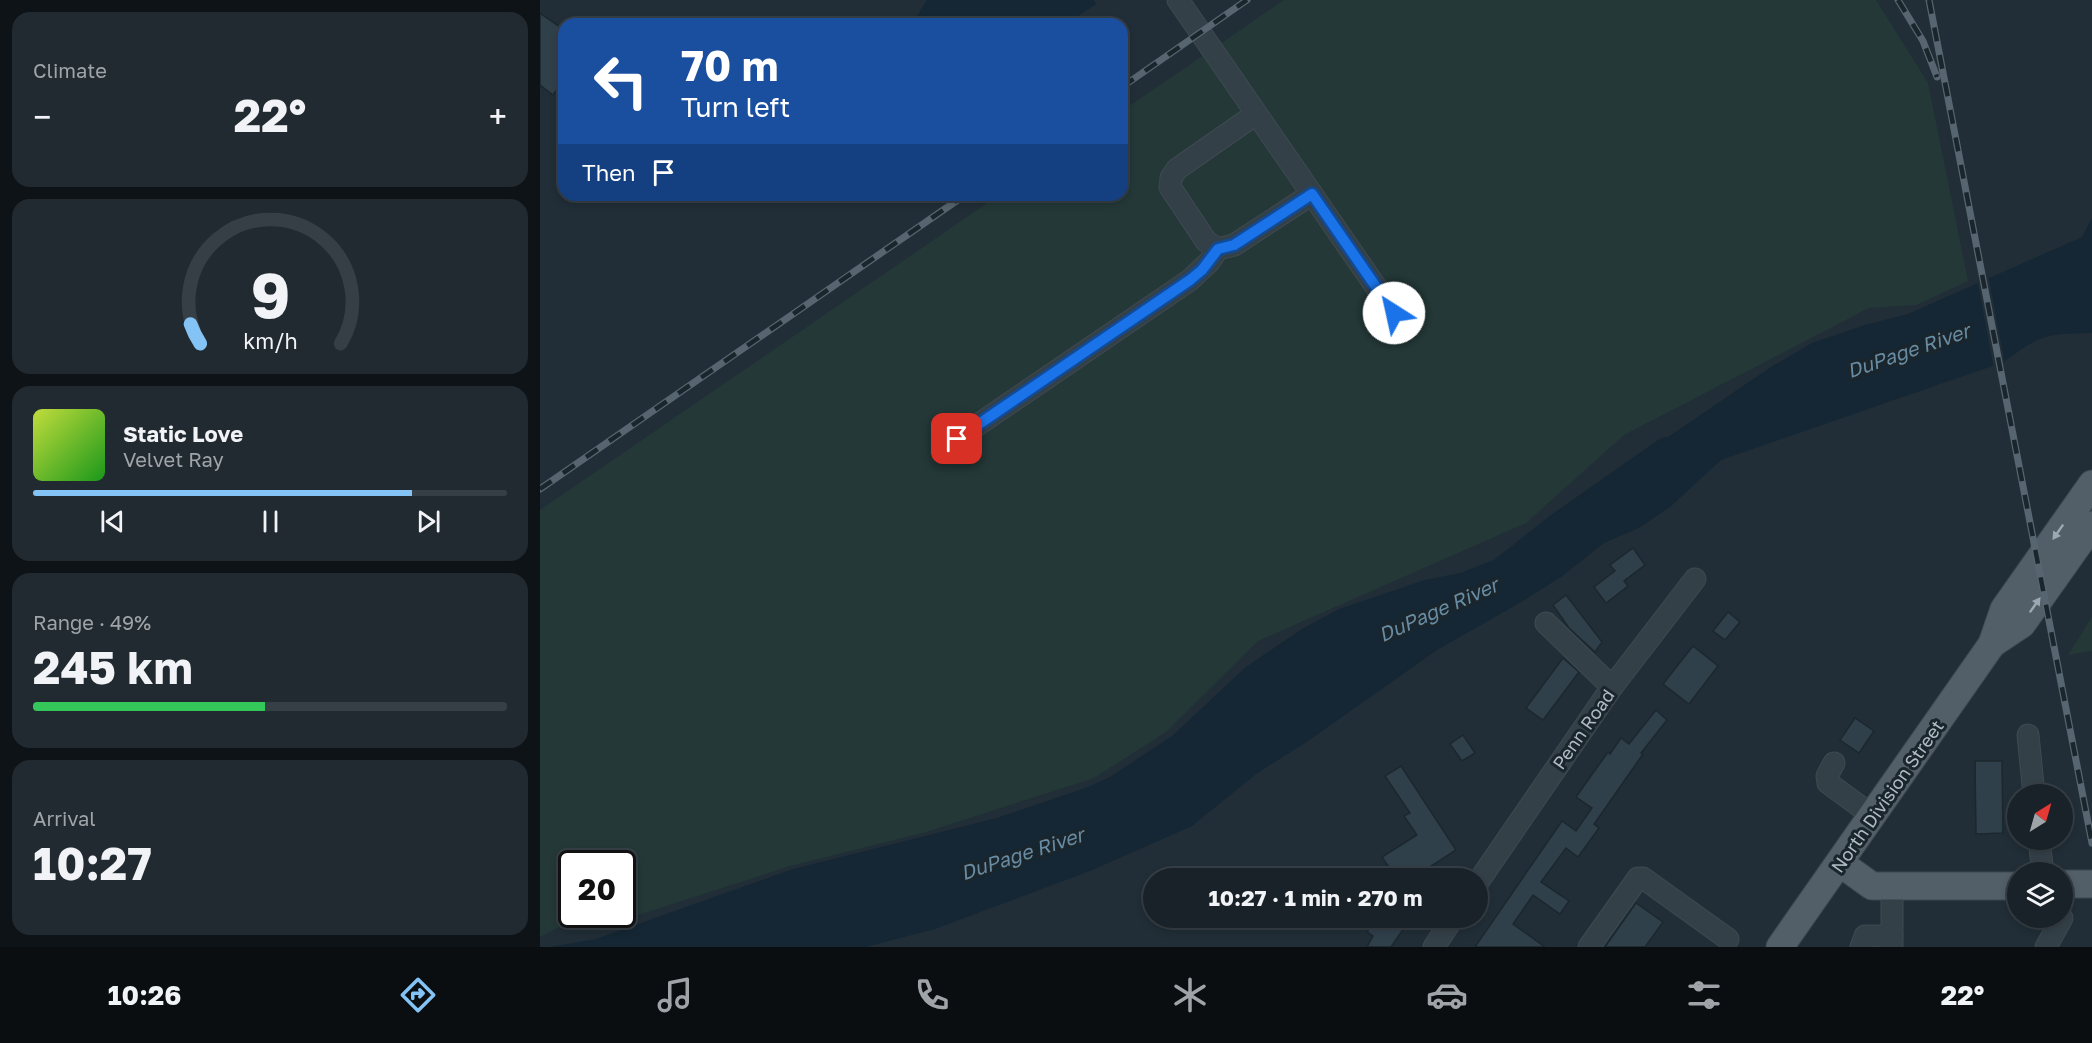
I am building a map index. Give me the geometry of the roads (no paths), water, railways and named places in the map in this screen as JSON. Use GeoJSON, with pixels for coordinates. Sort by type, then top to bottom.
{"type":"FeatureCollection","features":[{"type":"Feature","properties":{"kind":"main road","name":"North Division Street"},"geometry":{"type":"LineString","coordinates":[[1780,947],[1992,644],[2004,609],[2092,484]]}},
{"type":"Feature","properties":{"kind":"main road","name":"North Division Street"},"geometry":{"type":"LineString","coordinates":[[1992,644],[2022,624],[2092,525]]}},
{"type":"Feature","properties":{"kind":"main road"},"geometry":{"type":"LineString","coordinates":[[1840,864],[1872,886],[2007,886]]}},
{"type":"Feature","properties":{"kind":"main road"},"geometry":{"type":"LineString","coordinates":[[2073,882],[2092,884]]}},
{"type":"Feature","properties":{"kind":"street"},"geometry":{"type":"LineString","coordinates":[[1178,0],[1394,313]]}},
{"type":"Feature","properties":{"kind":"street"},"geometry":{"type":"LineString","coordinates":[[1218,249],[1206,241],[1170,187],[1171,178],[1177,169],[1256,114]]}},
{"type":"Feature","properties":{"kind":"street"},"geometry":{"type":"LineString","coordinates":[[957,439],[1190,280],[1202,270],[1218,249],[1234,245],[1312,194]]}},
{"type":"Feature","properties":{"kind":"street","name":"Penn Road"},"geometry":{"type":"LineString","coordinates":[[1488,868],[1612,687],[1695,579]]}},
{"type":"Feature","properties":{"kind":"street"},"geometry":{"type":"LineString","coordinates":[[1546,623],[1612,687]]}},
{"type":"Feature","properties":{"kind":"street"},"geometry":{"type":"LineString","coordinates":[[2028,735],[2033,784]]}},
{"type":"Feature","properties":{"kind":"street"},"geometry":{"type":"LineString","coordinates":[[1834,763],[1827,776],[1828,783],[1873,816]]}},
{"type":"Feature","properties":{"kind":"street"},"geometry":{"type":"LineString","coordinates":[[1589,947],[1638,878],[1643,878],[1730,944]]}},
{"type":"Feature","properties":{"kind":"street"},"geometry":{"type":"LineString","coordinates":[[1861,947],[1865,936],[1892,942],[1892,887]]}},
{"type":"Feature","properties":{"kind":"street"},"geometry":{"type":"LineString","coordinates":[[1434,947],[1446,928]]}},
{"type":"Feature","properties":{"kind":"street"},"geometry":{"type":"LineString","coordinates":[[2046,947],[2056,928]]}},
{"type":"Feature","properties":{"kind":"water"},"geometry":{"type":"Polygon","coordinates":[[[927,0],[1093,0],[1096,4],[1075,18],[916,18],[927,0]]]}},
{"type":"Feature","properties":{"kind":"water","name":"DuPage River"},"geometry":{"type":"Polygon","coordinates":[[[2092,218],[2092,333],[2045,337],[2004,362],[1721,460],[1670,507],[1639,528],[1604,543],[1561,577],[1437,650],[1308,741],[1256,774],[1192,826],[1090,871],[935,929],[866,947],[550,947],[596,939],[627,928],[636,928],[636,925],[793,869],[997,818],[1088,787],[1110,777],[1172,736],[1246,667],[1302,629],[1339,609],[1425,580],[1460,573],[1494,560],[1551,515],[1661,438],[1668,437],[1771,367],[1812,343],[1865,325],[1908,314],[2082,237],[2092,218]]]}},
{"type":"Feature","properties":{"kind":"railway"},"geometry":{"type":"LineString","coordinates":[[1128,83],[1247,0]]}},
{"type":"Feature","properties":{"kind":"railway"},"geometry":{"type":"LineString","coordinates":[[1898,0],[1923,41],[1937,77]]}},
{"type":"Feature","properties":{"kind":"railway"},"geometry":{"type":"LineString","coordinates":[[1929,0],[2092,843]]}},
{"type":"Feature","properties":{"kind":"railway"},"geometry":{"type":"LineString","coordinates":[[540,489],[956,201]]}}]}
